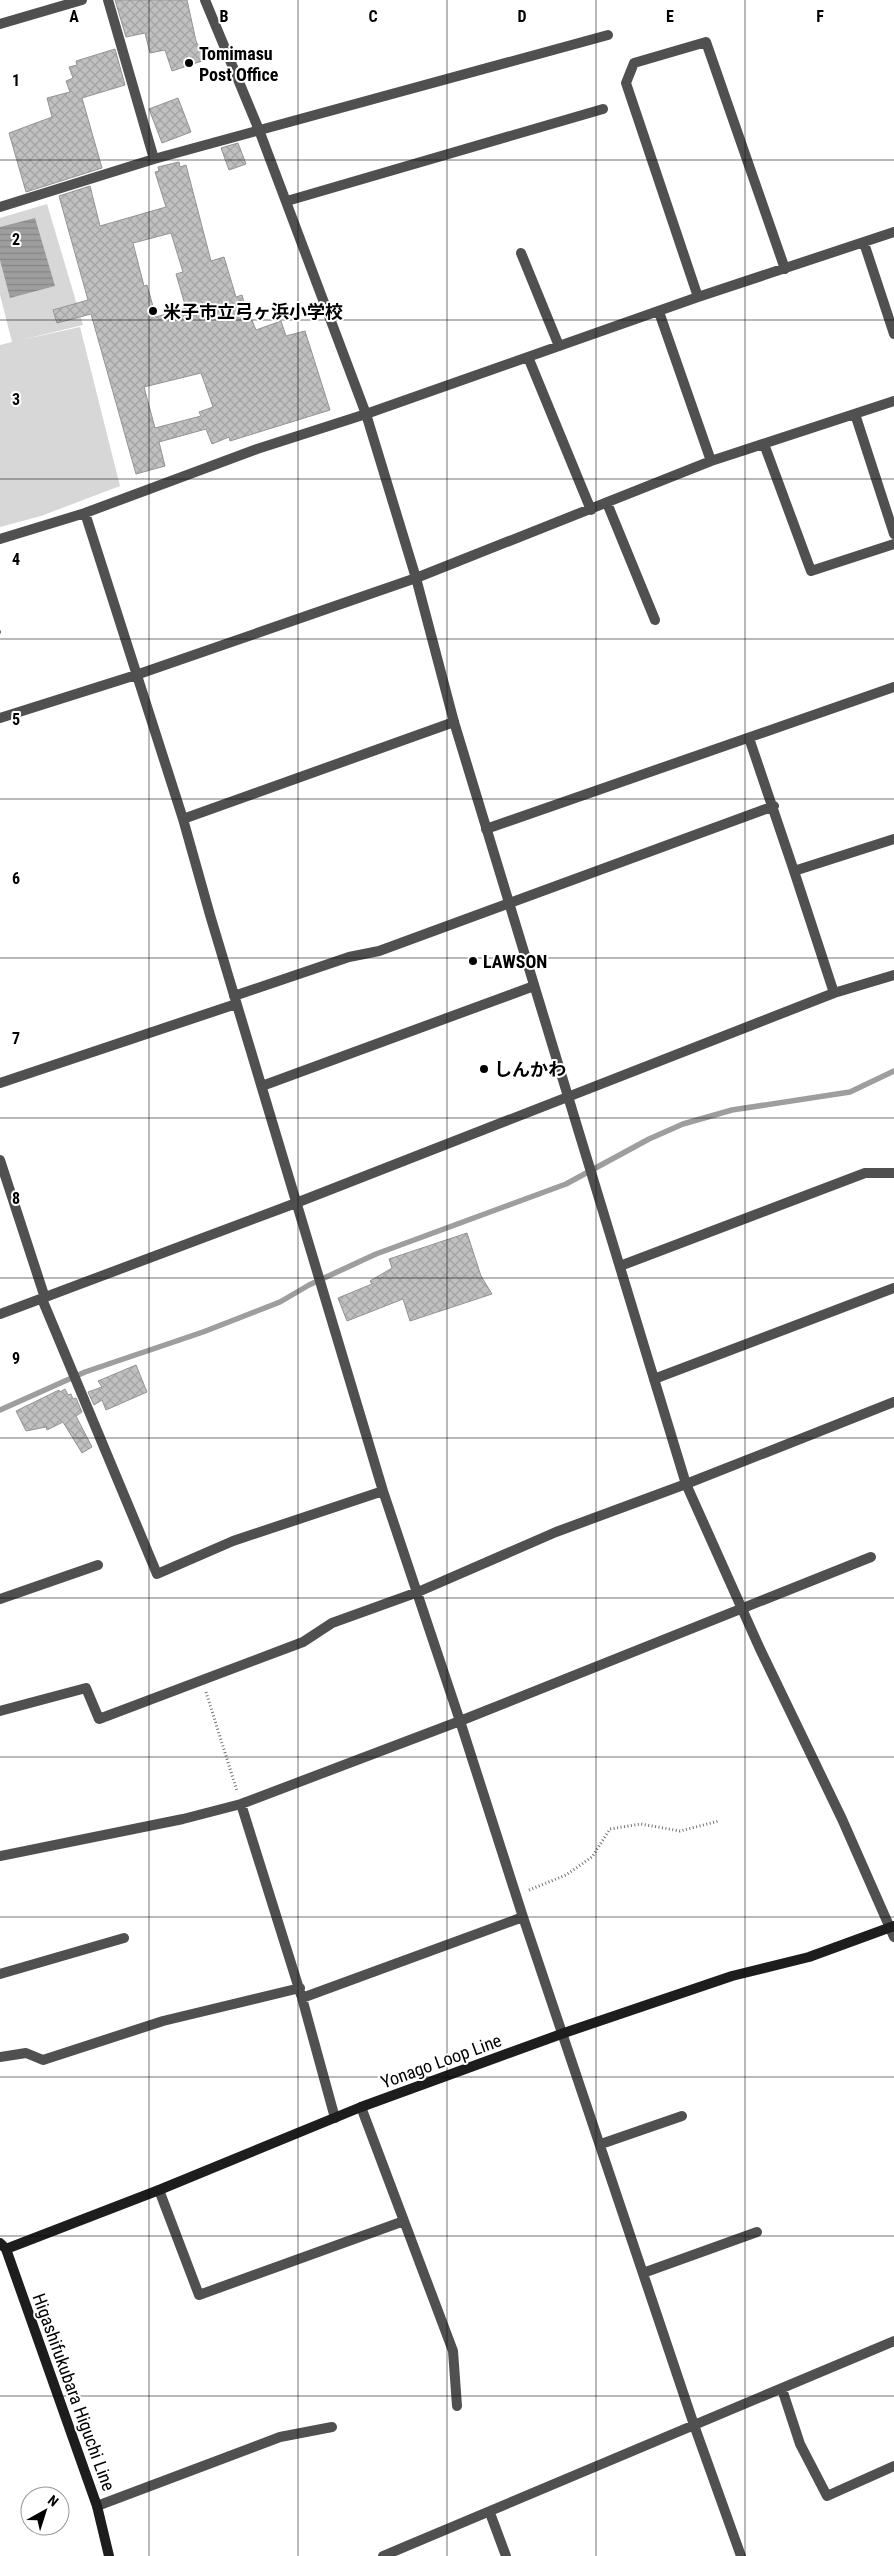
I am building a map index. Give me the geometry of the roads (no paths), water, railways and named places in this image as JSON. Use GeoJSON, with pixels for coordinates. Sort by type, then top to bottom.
{"type":"FeatureCollection","features":[{"type":"Feature","properties":{"kind":"main road","name":"Yonago Loop Line"},"geometry":{"type":"LineString","coordinates":[[3,2246],[159,2190],[361,2107],[564,2034],[732,1976],[809,1957],[893,1930]]}},
{"type":"Feature","properties":{"kind":"main road","name":"Higashifukubara Higuchi Line"},"geometry":{"type":"LineString","coordinates":[[3,2246],[97,2506],[109,2556]]}},
{"type":"Feature","properties":{"kind":"street"},"geometry":{"type":"LineString","coordinates":[[0,24],[82,0]]}},
{"type":"Feature","properties":{"kind":"street"},"geometry":{"type":"LineString","coordinates":[[108,0],[154,159]]}},
{"type":"Feature","properties":{"kind":"street"},"geometry":{"type":"LineString","coordinates":[[205,0],[287,201],[366,414],[416,578],[454,722],[686,1484],[741,1607],[893,1930]]}},
{"type":"Feature","properties":{"kind":"street"},"geometry":{"type":"LineString","coordinates":[[0,206],[154,159],[608,35]]}},
{"type":"Feature","properties":{"kind":"street"},"geometry":{"type":"LineString","coordinates":[[698,297],[626,83],[634,63],[706,42],[785,269]]}},
{"type":"Feature","properties":{"kind":"street"},"geometry":{"type":"LineString","coordinates":[[287,201],[603,108]]}},
{"type":"Feature","properties":{"kind":"street"},"geometry":{"type":"LineString","coordinates":[[0,539],[85,513],[257,449],[366,414],[698,297],[894,232]]}},
{"type":"Feature","properties":{"kind":"street"},"geometry":{"type":"LineString","coordinates":[[864,243],[894,334]]}},
{"type":"Feature","properties":{"kind":"street"},"geometry":{"type":"LineString","coordinates":[[521,253],[559,346]]}},
{"type":"Feature","properties":{"kind":"street"},"geometry":{"type":"LineString","coordinates":[[659,312],[711,461]]}},
{"type":"Feature","properties":{"kind":"street"},"geometry":{"type":"LineString","coordinates":[[528,357],[591,510]]}},
{"type":"Feature","properties":{"kind":"street"},"geometry":{"type":"LineString","coordinates":[[0,718],[136,675],[416,578],[607,504],[711,461],[894,401]]}},
{"type":"Feature","properties":{"kind":"street"},"geometry":{"type":"LineString","coordinates":[[855,414],[894,534]]}},
{"type":"Feature","properties":{"kind":"street"},"geometry":{"type":"LineString","coordinates":[[764,444],[812,571],[894,544]]}},
{"type":"Feature","properties":{"kind":"street"},"geometry":{"type":"LineString","coordinates":[[607,504],[655,620]]}},
{"type":"Feature","properties":{"kind":"street"},"geometry":{"type":"LineString","coordinates":[[85,513],[183,819],[235,1000],[383,1491],[418,1592],[523,1917],[564,2034],[694,2425],[741,2556]]}},
{"type":"Feature","properties":{"kind":"street"},"geometry":{"type":"LineString","coordinates":[[486,829],[894,687]]}},
{"type":"Feature","properties":{"kind":"street"},"geometry":{"type":"LineString","coordinates":[[183,819],[454,722]]}},
{"type":"Feature","properties":{"kind":"street"},"geometry":{"type":"LineString","coordinates":[[750,738],[774,806],[834,993]]}},
{"type":"Feature","properties":{"kind":"street"},"geometry":{"type":"LineString","coordinates":[[0,1083],[235,1000],[349,957],[379,951],[774,806]]}},
{"type":"Feature","properties":{"kind":"street"},"geometry":{"type":"LineString","coordinates":[[794,871],[894,839]]}},
{"type":"Feature","properties":{"kind":"street"},"geometry":{"type":"LineString","coordinates":[[0,1314],[296,1203],[834,993],[894,975]]}},
{"type":"Feature","properties":{"kind":"street"},"geometry":{"type":"LineString","coordinates":[[262,1086],[534,986]]}},
{"type":"Feature","properties":{"kind":"street"},"geometry":{"type":"LineString","coordinates":[[0,1160],[44,1298],[157,1574],[233,1541],[383,1491]]}},
{"type":"Feature","properties":{"kind":"street"},"geometry":{"type":"LineString","coordinates":[[620,1266],[865,1173],[894,1173]]}},
{"type":"Feature","properties":{"kind":"street"},"geometry":{"type":"LineString","coordinates":[[654,1379],[894,1288]]}},
{"type":"Feature","properties":{"kind":"street"},"geometry":{"type":"LineString","coordinates":[[0,1711],[86,1688],[98,1719],[303,1642],[332,1623],[418,1592],[556,1532],[686,1484],[894,1402]]}},
{"type":"Feature","properties":{"kind":"street"},"geometry":{"type":"LineString","coordinates":[[0,1856],[183,1819],[241,1804],[460,1720],[871,1557]]}},
{"type":"Feature","properties":{"kind":"street"},"geometry":{"type":"LineString","coordinates":[[0,1599],[98,1565]]}},
{"type":"Feature","properties":{"kind":"street"},"geometry":{"type":"LineString","coordinates":[[241,1804],[301,1993],[335,2118]]}},
{"type":"Feature","properties":{"kind":"street"},"geometry":{"type":"LineString","coordinates":[[0,2057],[26,2053],[43,2060],[164,2021],[301,1993],[523,1917]]}},
{"type":"Feature","properties":{"kind":"street"},"geometry":{"type":"LineString","coordinates":[[0,1974],[124,1938]]}},
{"type":"Feature","properties":{"kind":"street"},"geometry":{"type":"LineString","coordinates":[[361,2107],[453,2351],[457,2406]]}},
{"type":"Feature","properties":{"kind":"street"},"geometry":{"type":"LineString","coordinates":[[601,2144],[682,2116]]}},
{"type":"Feature","properties":{"kind":"street"},"geometry":{"type":"LineString","coordinates":[[159,2190],[199,2295],[404,2221]]}},
{"type":"Feature","properties":{"kind":"street"},"geometry":{"type":"LineString","coordinates":[[643,2272],[757,2232]]}},
{"type":"Feature","properties":{"kind":"street"},"geometry":{"type":"LineString","coordinates":[[384,2556],[894,2340]]}},
{"type":"Feature","properties":{"kind":"street"},"geometry":{"type":"LineString","coordinates":[[782,2389],[800,2444],[828,2496],[894,2466]]}},
{"type":"Feature","properties":{"kind":"street"},"geometry":{"type":"LineString","coordinates":[[97,2506],[280,2437],[332,2428]]}},
{"type":"Feature","properties":{"kind":"street"},"geometry":{"type":"LineString","coordinates":[[490,2512],[506,2556]]}},
{"type":"Feature","properties":{"kind":"waterway"},"geometry":{"type":"LineString","coordinates":[[0,1410],[85,1372],[203,1332],[280,1302],[309,1285],[376,1254],[566,1184],[649,1139],[683,1124],[732,1110],[850,1092],[894,1071]]}},
{"type":"Feature","properties":{"kind":"place","name":"Tomimasu Post Office"},"geometry":{"type":"Point","coordinates":[189,63]}},
{"type":"Feature","properties":{"kind":"place","name":"米子市立弓ヶ浜小学校"},"geometry":{"type":"Point","coordinates":[153,311]}},
{"type":"Feature","properties":{"kind":"place","name":"LAWSON"},"geometry":{"type":"Point","coordinates":[473,961]}},
{"type":"Feature","properties":{"kind":"place","name":"しんかわ"},"geometry":{"type":"Point","coordinates":[484,1069]}}]}
